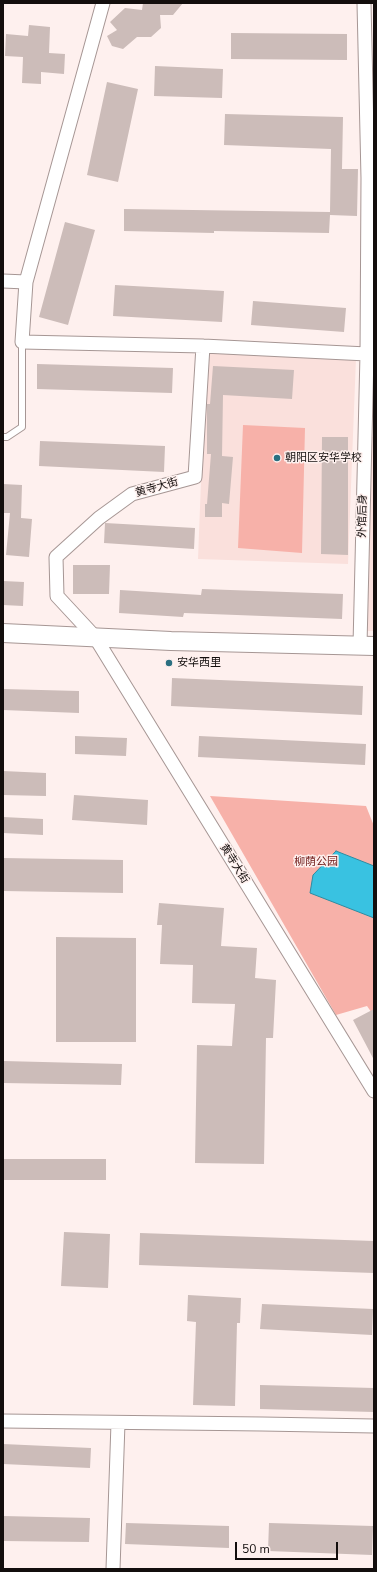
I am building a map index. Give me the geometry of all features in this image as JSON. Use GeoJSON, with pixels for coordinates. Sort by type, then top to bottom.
{"type":"FeatureCollection","features":[{"type":"Feature","properties":{"kind":"street"},"geometry":{"type":"LineString","coordinates":[[103,3],[26,282],[22,342],[203,346],[367,354]]}},
{"type":"Feature","properties":{"kind":"street","name":"外馆后身"},"geometry":{"type":"LineString","coordinates":[[364,3],[370,120],[371,178],[370,340],[367,354],[367,646]]}},
{"type":"Feature","properties":{"kind":"street"},"geometry":{"type":"LineString","coordinates":[[3,281],[26,282]]}},
{"type":"Feature","properties":{"kind":"street","name":"黄寺大街"},"geometry":{"type":"LineString","coordinates":[[203,346],[195,477],[132,494],[99,518],[56,557],[57,596],[95,636],[374,1091]]}},
{"type":"Feature","properties":{"kind":"street"},"geometry":{"type":"LineString","coordinates":[[3,633],[95,636],[171,641],[367,646]]}},
{"type":"Feature","properties":{"kind":"street"},"geometry":{"type":"LineString","coordinates":[[3,1422],[374,1426]]}},
{"type":"Feature","properties":{"kind":"street"},"geometry":{"type":"LineString","coordinates":[[113,1569],[118,1423]]}},
{"type":"Feature","properties":{"kind":"lane"},"geometry":{"type":"LineString","coordinates":[[3,437],[7,437],[22,427],[22,342]]}},
{"type":"Feature","properties":{"kind":"shaded area","name":"朝阳区安华学校"},"geometry":{"type":"Polygon","coordinates":[[[206,352],[356,358],[348,564],[198,559],[206,352]]]}},
{"type":"Feature","properties":{"kind":"shaded area"},"geometry":{"type":"Polygon","coordinates":[[[371,437],[374,437],[374,631],[363,631],[371,437]]]}},
{"type":"Feature","properties":{"kind":"green space"},"geometry":{"type":"Polygon","coordinates":[[[243,425],[305,428],[302,553],[238,548],[243,425]]]}},
{"type":"Feature","properties":{"kind":"green space","name":"柳荫公园"},"geometry":{"type":"Polygon","coordinates":[[[210,796],[366,806],[374,826],[374,1016],[367,1006],[336,1015],[210,796]]]}},
{"type":"Feature","properties":{"kind":"water"},"geometry":{"type":"Polygon","coordinates":[[[336,851],[374,866],[374,918],[310,893],[313,875],[336,851]]]}},
{"type":"Feature","properties":{"kind":"building"},"geometry":{"type":"Polygon","coordinates":[[[143,3],[183,3],[173,15],[160,15],[161,28],[151,37],[137,37],[123,49],[112,46],[107,36],[117,30],[110,22],[125,8],[142,10],[143,3]]]}},
{"type":"Feature","properties":{"kind":"building"},"geometry":{"type":"Polygon","coordinates":[[[29,25],[50,27],[49,53],[65,54],[64,74],[41,72],[41,84],[22,83],[23,57],[5,56],[6,34],[28,36],[29,25]]]}},
{"type":"Feature","properties":{"kind":"building"},"geometry":{"type":"Polygon","coordinates":[[[231,33],[347,34],[347,60],[231,59],[231,33]]]}},
{"type":"Feature","properties":{"kind":"building"},"geometry":{"type":"Polygon","coordinates":[[[155,66],[223,69],[222,98],[154,96],[155,66]]]}},
{"type":"Feature","properties":{"kind":"building"},"geometry":{"type":"Polygon","coordinates":[[[107,82],[138,89],[118,182],[87,175],[107,82]]]}},
{"type":"Feature","properties":{"kind":"building"},"geometry":{"type":"Polygon","coordinates":[[[225,114],[343,117],[342,169],[358,169],[357,216],[330,215],[329,233],[124,231],[124,209],[330,212],[331,149],[224,145],[225,114]]]}},
{"type":"Feature","properties":{"kind":"building"},"geometry":{"type":"Polygon","coordinates":[[[65,222],[95,230],[68,325],[39,317],[65,222]]]}},
{"type":"Feature","properties":{"kind":"building"},"geometry":{"type":"Polygon","coordinates":[[[115,285],[224,291],[222,322],[113,316],[115,285]]]}},
{"type":"Feature","properties":{"kind":"building"},"geometry":{"type":"Polygon","coordinates":[[[253,301],[346,308],[344,332],[251,325],[253,301]]]}},
{"type":"Feature","properties":{"kind":"building"},"geometry":{"type":"Polygon","coordinates":[[[37,364],[173,368],[172,393],[37,389],[37,364]]]}},
{"type":"Feature","properties":{"kind":"building"},"geometry":{"type":"Polygon","coordinates":[[[213,366],[294,370],[292,399],[223,395],[222,456],[233,457],[229,504],[222,503],[222,517],[205,517],[205,504],[207,504],[211,454],[207,454],[207,404],[210,404],[213,366]]]}},
{"type":"Feature","properties":{"kind":"building"},"geometry":{"type":"Polygon","coordinates":[[[322,437],[348,437],[348,555],[321,554],[322,437]]]}},
{"type":"Feature","properties":{"kind":"building"},"geometry":{"type":"Polygon","coordinates":[[[40,441],[165,446],[164,472],[39,466],[40,441]]]}},
{"type":"Feature","properties":{"kind":"building"},"geometry":{"type":"Polygon","coordinates":[[[3,484],[22,485],[21,518],[32,519],[29,557],[6,555],[10,513],[3,513],[3,484]]]}},
{"type":"Feature","properties":{"kind":"building"},"geometry":{"type":"Polygon","coordinates":[[[105,523],[195,528],[194,549],[104,543],[105,523]]]}},
{"type":"Feature","properties":{"kind":"building"},"geometry":{"type":"Polygon","coordinates":[[[73,565],[110,565],[109,594],[73,594],[73,565]]]}},
{"type":"Feature","properties":{"kind":"building"},"geometry":{"type":"Polygon","coordinates":[[[3,581],[24,582],[23,606],[3,605],[3,581]]]}},
{"type":"Feature","properties":{"kind":"building"},"geometry":{"type":"Polygon","coordinates":[[[202,589],[343,594],[342,619],[184,613],[183,617],[119,613],[120,590],[201,595],[202,589]]]}},
{"type":"Feature","properties":{"kind":"building"},"geometry":{"type":"Polygon","coordinates":[[[172,678],[363,686],[362,715],[171,706],[172,678]]]}},
{"type":"Feature","properties":{"kind":"building"},"geometry":{"type":"Polygon","coordinates":[[[3,689],[79,691],[79,713],[3,710],[3,689]]]}},
{"type":"Feature","properties":{"kind":"building"},"geometry":{"type":"Polygon","coordinates":[[[75,736],[127,738],[126,756],[75,754],[75,736]]]}},
{"type":"Feature","properties":{"kind":"building"},"geometry":{"type":"Polygon","coordinates":[[[199,736],[366,744],[365,765],[198,757],[199,736]]]}},
{"type":"Feature","properties":{"kind":"building"},"geometry":{"type":"Polygon","coordinates":[[[3,771],[46,773],[46,796],[3,795],[3,771]]]}},
{"type":"Feature","properties":{"kind":"building"},"geometry":{"type":"Polygon","coordinates":[[[74,795],[148,800],[147,825],[72,820],[74,795]]]}},
{"type":"Feature","properties":{"kind":"building"},"geometry":{"type":"Polygon","coordinates":[[[3,817],[43,819],[43,835],[3,833],[3,817]]]}},
{"type":"Feature","properties":{"kind":"building"},"geometry":{"type":"Polygon","coordinates":[[[3,858],[123,860],[123,893],[3,891],[3,858]]]}},
{"type":"Feature","properties":{"kind":"building"},"geometry":{"type":"Polygon","coordinates":[[[159,903],[224,908],[221,946],[257,948],[255,978],[276,980],[273,1038],[266,1038],[264,1164],[195,1163],[197,1045],[232,1046],[235,1004],[192,1003],[193,965],[160,964],[162,925],[157,925],[159,903]]]}},
{"type":"Feature","properties":{"kind":"building"},"geometry":{"type":"Polygon","coordinates":[[[56,937],[136,938],[136,1042],[56,1042],[56,937]]]}},
{"type":"Feature","properties":{"kind":"building"},"geometry":{"type":"Polygon","coordinates":[[[374,1009],[374,1060],[353,1020],[374,1009]]]}},
{"type":"Feature","properties":{"kind":"building"},"geometry":{"type":"Polygon","coordinates":[[[3,1061],[122,1064],[121,1085],[3,1083],[3,1061]]]}},
{"type":"Feature","properties":{"kind":"building"},"geometry":{"type":"Polygon","coordinates":[[[3,1159],[106,1159],[106,1180],[3,1180],[3,1159]]]}},
{"type":"Feature","properties":{"kind":"building"},"geometry":{"type":"Polygon","coordinates":[[[64,1232],[110,1234],[108,1288],[61,1286],[64,1232]]]}},
{"type":"Feature","properties":{"kind":"building"},"geometry":{"type":"Polygon","coordinates":[[[140,1233],[374,1241],[374,1273],[139,1265],[140,1233]]]}},
{"type":"Feature","properties":{"kind":"building"},"geometry":{"type":"Polygon","coordinates":[[[188,1295],[241,1298],[240,1323],[237,1323],[235,1406],[193,1405],[196,1322],[187,1321],[188,1295]]]}},
{"type":"Feature","properties":{"kind":"building"},"geometry":{"type":"Polygon","coordinates":[[[262,1304],[373,1309],[372,1335],[260,1329],[262,1304]]]}},
{"type":"Feature","properties":{"kind":"building"},"geometry":{"type":"Polygon","coordinates":[[[260,1385],[374,1388],[374,1412],[260,1409],[260,1385]]]}},
{"type":"Feature","properties":{"kind":"building"},"geometry":{"type":"Polygon","coordinates":[[[3,1444],[91,1448],[90,1468],[3,1464],[3,1444]]]}},
{"type":"Feature","properties":{"kind":"building"},"geometry":{"type":"Polygon","coordinates":[[[3,1516],[90,1518],[89,1542],[3,1541],[3,1516]]]}},
{"type":"Feature","properties":{"kind":"building"},"geometry":{"type":"Polygon","coordinates":[[[126,1523],[229,1526],[229,1548],[125,1544],[126,1523]]]}},
{"type":"Feature","properties":{"kind":"building"},"geometry":{"type":"Polygon","coordinates":[[[269,1523],[373,1526],[372,1555],[268,1551],[269,1523]]]}},
{"type":"Feature","properties":{"kind":"place","name":"朝阳区安华学校"},"geometry":{"type":"Point","coordinates":[277,458]}},
{"type":"Feature","properties":{"kind":"place","name":"安华西里"},"geometry":{"type":"Point","coordinates":[169,663]}}]}
